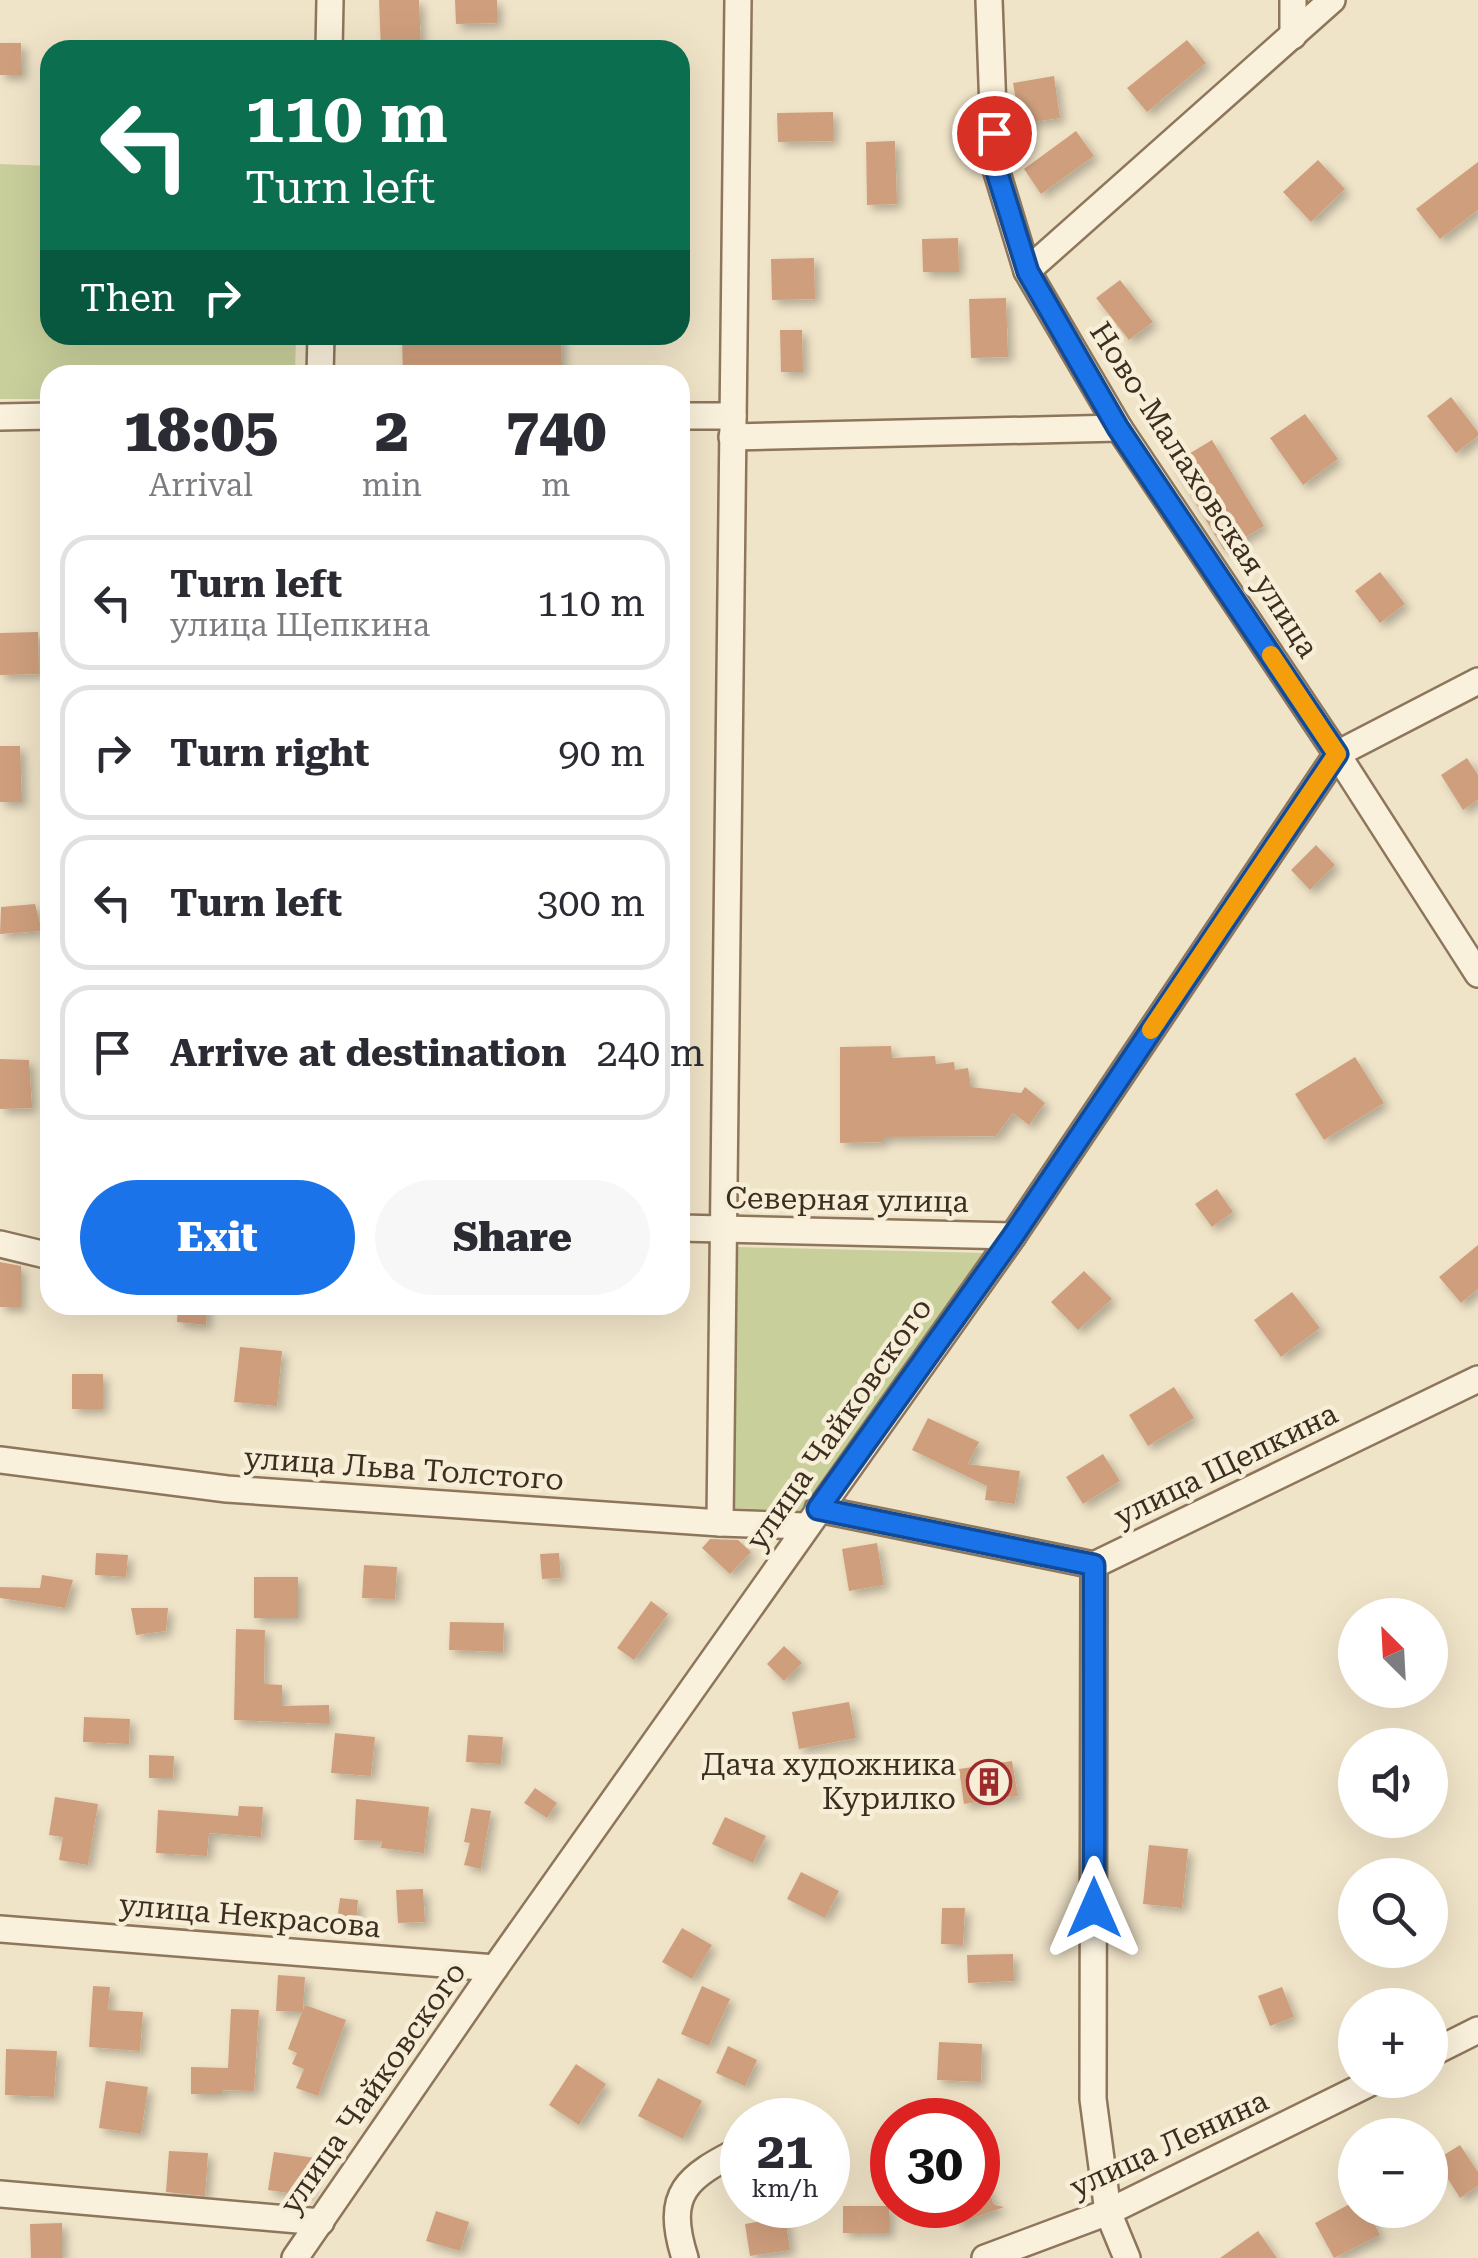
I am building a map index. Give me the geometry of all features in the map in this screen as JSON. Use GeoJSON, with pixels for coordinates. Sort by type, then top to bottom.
{"type":"FeatureCollection","features":[{"type":"Feature","properties":{"kind":"street"},"geometry":{"type":"LineString","coordinates":[[329,40],[330,0]]}},
{"type":"Feature","properties":{"kind":"street"},"geometry":{"type":"LineString","coordinates":[[720,1523],[738,0]]}},
{"type":"Feature","properties":{"kind":"street","name":"Ново-Малаховская улица"},"geometry":{"type":"LineString","coordinates":[[989,0],[995,166],[1028,272],[1118,428],[1337,754],[1478,974]]}},
{"type":"Feature","properties":{"kind":"street"},"geometry":{"type":"LineString","coordinates":[[1293,0],[1294,36]]}},
{"type":"Feature","properties":{"kind":"street"},"geometry":{"type":"LineString","coordinates":[[1028,272],[1332,0]]}},
{"type":"Feature","properties":{"kind":"street"},"geometry":{"type":"LineString","coordinates":[[0,417],[40,416]]}},
{"type":"Feature","properties":{"kind":"street"},"geometry":{"type":"LineString","coordinates":[[690,418],[733,427],[1118,428]]}},
{"type":"Feature","properties":{"kind":"street","name":"улица Чайковского"},"geometry":{"type":"LineString","coordinates":[[295,2258],[495,1968],[1013,1236],[1337,754],[1478,681]]}},
{"type":"Feature","properties":{"kind":"street","name":"Северная улица"},"geometry":{"type":"LineString","coordinates":[[690,1228],[1013,1236]]}},
{"type":"Feature","properties":{"kind":"street"},"geometry":{"type":"LineString","coordinates":[[0,1244],[40,1254]]}},
{"type":"Feature","properties":{"kind":"street","name":"улица Щепкина"},"geometry":{"type":"LineString","coordinates":[[812,1518],[1094,1565],[1478,1379]]}},
{"type":"Feature","properties":{"kind":"street","name":"улица Льва Толстого"},"geometry":{"type":"LineString","coordinates":[[0,1460],[228,1490],[720,1523],[812,1518]]}},
{"type":"Feature","properties":{"kind":"street"},"geometry":{"type":"LineString","coordinates":[[1094,1565],[1093,2099],[1108,2212],[1127,2258]]}},
{"type":"Feature","properties":{"kind":"street","name":"улица Некрасова"},"geometry":{"type":"LineString","coordinates":[[0,1929],[495,1968]]}},
{"type":"Feature","properties":{"kind":"street"},"geometry":{"type":"LineString","coordinates":[[1448,2045],[1478,2030]]}},
{"type":"Feature","properties":{"kind":"street","name":"улица Ленина"},"geometry":{"type":"LineString","coordinates":[[985,2258],[1108,2212],[1339,2098]]}},
{"type":"Feature","properties":{"kind":"street"},"geometry":{"type":"LineString","coordinates":[[686,2258],[678,2234],[677,2204],[684,2186],[720,2161]]}},
{"type":"Feature","properties":{"kind":"street"},"geometry":{"type":"LineString","coordinates":[[0,2194],[320,2222]]}},
{"type":"Feature","properties":{"kind":"green space"},"geometry":{"type":"Polygon","coordinates":[[[0,164],[40,166],[40,345],[296,345],[295,365],[40,365],[40,399],[0,399],[0,164]]]}},
{"type":"Feature","properties":{"kind":"green space"},"geometry":{"type":"Polygon","coordinates":[[[738,1247],[987,1253],[801,1511],[732,1508],[738,1247]]]}},
{"type":"Feature","properties":{"kind":"building"},"geometry":{"type":"Polygon","coordinates":[[[379,0],[419,0],[421,40],[381,40],[379,0]]]}},
{"type":"Feature","properties":{"kind":"building"},"geometry":{"type":"Polygon","coordinates":[[[455,0],[497,0],[497,23],[456,24],[455,0]]]}},
{"type":"Feature","properties":{"kind":"building"},"geometry":{"type":"Polygon","coordinates":[[[1187,40],[1206,63],[1147,112],[1127,88],[1187,40]]]}},
{"type":"Feature","properties":{"kind":"building"},"geometry":{"type":"Polygon","coordinates":[[[0,43],[21,43],[22,75],[0,75],[0,43]]]}},
{"type":"Feature","properties":{"kind":"building"},"geometry":{"type":"Polygon","coordinates":[[[1054,76],[1060,118],[1020,124],[1013,83],[1054,76]]]}},
{"type":"Feature","properties":{"kind":"building"},"geometry":{"type":"Polygon","coordinates":[[[833,112],[833,141],[778,142],[777,113],[833,112]]]}},
{"type":"Feature","properties":{"kind":"building"},"geometry":{"type":"Polygon","coordinates":[[[1076,131],[1094,156],[1041,194],[1024,169],[1076,131]]]}},
{"type":"Feature","properties":{"kind":"building"},"geometry":{"type":"Polygon","coordinates":[[[895,141],[897,204],[867,205],[866,142],[895,141]]]}},
{"type":"Feature","properties":{"kind":"building"},"geometry":{"type":"Polygon","coordinates":[[[1318,160],[1345,189],[1311,222],[1283,192],[1318,160]]]}},
{"type":"Feature","properties":{"kind":"building"},"geometry":{"type":"Polygon","coordinates":[[[1478,162],[1478,210],[1440,239],[1416,209],[1478,162]]]}},
{"type":"Feature","properties":{"kind":"building"},"geometry":{"type":"Polygon","coordinates":[[[958,238],[959,272],[923,272],[922,239],[958,238]]]}},
{"type":"Feature","properties":{"kind":"building"},"geometry":{"type":"Polygon","coordinates":[[[814,258],[815,299],[772,300],[771,259],[814,258]]]}},
{"type":"Feature","properties":{"kind":"building"},"geometry":{"type":"Polygon","coordinates":[[[1120,280],[1153,322],[1129,340],[1096,298],[1120,280]]]}},
{"type":"Feature","properties":{"kind":"building"},"geometry":{"type":"Polygon","coordinates":[[[1006,298],[1008,357],[971,358],[969,299],[1006,298]]]}},
{"type":"Feature","properties":{"kind":"building"},"geometry":{"type":"Polygon","coordinates":[[[780,330],[802,330],[803,372],[781,372],[780,330]]]}},
{"type":"Feature","properties":{"kind":"building"},"geometry":{"type":"Polygon","coordinates":[[[402,345],[561,345],[562,365],[403,365],[402,345]]]}},
{"type":"Feature","properties":{"kind":"building"},"geometry":{"type":"Polygon","coordinates":[[[1451,397],[1478,432],[1456,453],[1427,416],[1451,397]]]}},
{"type":"Feature","properties":{"kind":"building"},"geometry":{"type":"Polygon","coordinates":[[[1305,414],[1338,459],[1303,485],[1270,438],[1305,414]]]}},
{"type":"Feature","properties":{"kind":"building"},"geometry":{"type":"Polygon","coordinates":[[[1212,440],[1264,526],[1224,550],[1172,464],[1212,440]]]}},
{"type":"Feature","properties":{"kind":"building"},"geometry":{"type":"Polygon","coordinates":[[[1380,572],[1405,604],[1380,623],[1355,591],[1380,572]]]}},
{"type":"Feature","properties":{"kind":"building"},"geometry":{"type":"Polygon","coordinates":[[[38,632],[39,674],[0,675],[0,633],[38,632]]]}},
{"type":"Feature","properties":{"kind":"building"},"geometry":{"type":"Polygon","coordinates":[[[0,746],[20,746],[22,802],[0,802],[0,746]]]}},
{"type":"Feature","properties":{"kind":"building"},"geometry":{"type":"Polygon","coordinates":[[[1467,758],[1478,775],[1478,800],[1463,810],[1441,775],[1467,758]]]}},
{"type":"Feature","properties":{"kind":"building"},"geometry":{"type":"Polygon","coordinates":[[[1316,845],[1335,865],[1310,890],[1291,870],[1316,845]]]}},
{"type":"Feature","properties":{"kind":"building"},"geometry":{"type":"Polygon","coordinates":[[[35,904],[40,931],[0,934],[1,907],[35,904]]]}},
{"type":"Feature","properties":{"kind":"building"},"geometry":{"type":"Polygon","coordinates":[[[891,1046],[892,1058],[935,1056],[936,1064],[954,1062],[955,1070],[968,1068],[971,1087],[1021,1093],[1025,1087],[1045,1103],[1029,1125],[1013,1113],[996,1136],[883,1137],[883,1142],[840,1143],[840,1047],[891,1046]]]}},
{"type":"Feature","properties":{"kind":"building"},"geometry":{"type":"Polygon","coordinates":[[[1355,1057],[1384,1103],[1324,1140],[1295,1094],[1355,1057]]]}},
{"type":"Feature","properties":{"kind":"building"},"geometry":{"type":"Polygon","coordinates":[[[0,1059],[29,1060],[32,1108],[0,1109],[0,1059]]]}},
{"type":"Feature","properties":{"kind":"building"},"geometry":{"type":"Polygon","coordinates":[[[1217,1189],[1233,1212],[1212,1227],[1195,1204],[1217,1189]]]}},
{"type":"Feature","properties":{"kind":"building"},"geometry":{"type":"Polygon","coordinates":[[[1478,1245],[1478,1289],[1461,1303],[1439,1277],[1478,1245]]]}},
{"type":"Feature","properties":{"kind":"building"},"geometry":{"type":"Polygon","coordinates":[[[0,1262],[21,1266],[21,1307],[0,1307],[0,1262]]]}},
{"type":"Feature","properties":{"kind":"building"},"geometry":{"type":"Polygon","coordinates":[[[1084,1271],[1112,1299],[1078,1330],[1051,1302],[1084,1271]]]}},
{"type":"Feature","properties":{"kind":"building"},"geometry":{"type":"Polygon","coordinates":[[[1292,1292],[1320,1328],[1281,1357],[1254,1320],[1292,1292]]]}},
{"type":"Feature","properties":{"kind":"building"},"geometry":{"type":"Polygon","coordinates":[[[177,1315],[206,1315],[206,1325],[177,1322],[177,1315]]]}},
{"type":"Feature","properties":{"kind":"building"},"geometry":{"type":"Polygon","coordinates":[[[240,1347],[282,1351],[277,1406],[234,1402],[240,1347]]]}},
{"type":"Feature","properties":{"kind":"building"},"geometry":{"type":"Polygon","coordinates":[[[72,1374],[103,1374],[103,1409],[72,1409],[72,1374]]]}},
{"type":"Feature","properties":{"kind":"building"},"geometry":{"type":"Polygon","coordinates":[[[1174,1387],[1194,1418],[1148,1446],[1129,1415],[1174,1387]]]}},
{"type":"Feature","properties":{"kind":"building"},"geometry":{"type":"Polygon","coordinates":[[[928,1418],[979,1442],[968,1464],[1020,1471],[1015,1504],[985,1500],[987,1486],[912,1450],[928,1418]]]}},
{"type":"Feature","properties":{"kind":"building"},"geometry":{"type":"Polygon","coordinates":[[[1103,1454],[1120,1481],[1083,1504],[1066,1477],[1103,1454]]]}},
{"type":"Feature","properties":{"kind":"building"},"geometry":{"type":"Polygon","coordinates":[[[710,1539],[738,1540],[751,1552],[730,1574],[702,1548],[710,1539]]]}},
{"type":"Feature","properties":{"kind":"building"},"geometry":{"type":"Polygon","coordinates":[[[877,1543],[884,1585],[849,1591],[842,1549],[877,1543]]]}},
{"type":"Feature","properties":{"kind":"building"},"geometry":{"type":"Polygon","coordinates":[[[96,1553],[128,1555],[126,1577],[95,1575],[96,1553]]]}},
{"type":"Feature","properties":{"kind":"building"},"geometry":{"type":"Polygon","coordinates":[[[559,1553],[561,1578],[542,1579],[540,1554],[559,1553]]]}},
{"type":"Feature","properties":{"kind":"building"},"geometry":{"type":"Polygon","coordinates":[[[364,1565],[397,1567],[395,1599],[362,1598],[364,1565]]]}},
{"type":"Feature","properties":{"kind":"building"},"geometry":{"type":"Polygon","coordinates":[[[42,1575],[73,1580],[65,1608],[0,1598],[0,1587],[40,1588],[42,1575]]]}},
{"type":"Feature","properties":{"kind":"building"},"geometry":{"type":"Polygon","coordinates":[[[254,1577],[298,1577],[298,1618],[254,1618],[254,1577]]]}},
{"type":"Feature","properties":{"kind":"building"},"geometry":{"type":"Polygon","coordinates":[[[651,1601],[668,1614],[634,1660],[617,1648],[651,1601]]]}},
{"type":"Feature","properties":{"kind":"building"},"geometry":{"type":"Polygon","coordinates":[[[131,1608],[168,1608],[166,1631],[136,1635],[131,1608]]]}},
{"type":"Feature","properties":{"kind":"building"},"geometry":{"type":"Polygon","coordinates":[[[450,1622],[504,1623],[503,1652],[449,1650],[450,1622]]]}},
{"type":"Feature","properties":{"kind":"building"},"geometry":{"type":"Polygon","coordinates":[[[236,1629],[265,1630],[264,1684],[282,1685],[282,1706],[329,1705],[329,1724],[234,1720],[236,1629]]]}},
{"type":"Feature","properties":{"kind":"building"},"geometry":{"type":"Polygon","coordinates":[[[784,1646],[802,1663],[784,1681],[767,1664],[784,1646]]]}},
{"type":"Feature","properties":{"kind":"building"},"geometry":{"type":"Polygon","coordinates":[[[849,1702],[856,1738],[799,1749],[792,1712],[849,1702]]]}},
{"type":"Feature","properties":{"kind":"building"},"geometry":{"type":"Polygon","coordinates":[[[84,1717],[130,1719],[129,1744],[83,1742],[84,1717]]]}},
{"type":"Feature","properties":{"kind":"building"},"geometry":{"type":"Polygon","coordinates":[[[335,1733],[375,1737],[371,1776],[331,1773],[335,1733]]]}},
{"type":"Feature","properties":{"kind":"building"},"geometry":{"type":"Polygon","coordinates":[[[468,1735],[503,1737],[501,1764],[466,1762],[468,1735]]]}},
{"type":"Feature","properties":{"kind":"building"},"geometry":{"type":"Polygon","coordinates":[[[149,1755],[174,1756],[173,1778],[149,1778],[149,1755]]]}},
{"type":"Feature","properties":{"kind":"building","name":"Дача художника Курилко"},"geometry":{"type":"Polygon","coordinates":[[[1012,1761],[1018,1796],[964,1804],[959,1769],[1012,1761]]]}},
{"type":"Feature","properties":{"kind":"building"},"geometry":{"type":"Polygon","coordinates":[[[535,1788],[557,1803],[547,1818],[524,1803],[535,1788]]]}},
{"type":"Feature","properties":{"kind":"building"},"geometry":{"type":"Polygon","coordinates":[[[55,1797],[98,1804],[88,1865],[59,1860],[63,1837],[49,1835],[55,1797]]]}},
{"type":"Feature","properties":{"kind":"building"},"geometry":{"type":"Polygon","coordinates":[[[356,1799],[429,1807],[424,1853],[381,1848],[382,1841],[354,1840],[356,1799]]]}},
{"type":"Feature","properties":{"kind":"building"},"geometry":{"type":"Polygon","coordinates":[[[239,1806],[263,1807],[261,1837],[209,1833],[207,1856],[156,1853],[158,1810],[238,1816],[239,1806]]]}},
{"type":"Feature","properties":{"kind":"building"},"geometry":{"type":"Polygon","coordinates":[[[471,1808],[491,1811],[481,1869],[464,1865],[470,1843],[464,1842],[471,1808]]]}},
{"type":"Feature","properties":{"kind":"building"},"geometry":{"type":"Polygon","coordinates":[[[725,1817],[766,1836],[753,1863],[712,1844],[725,1817]]]}},
{"type":"Feature","properties":{"kind":"building"},"geometry":{"type":"Polygon","coordinates":[[[1149,1845],[1188,1849],[1182,1908],[1143,1904],[1149,1845]]]}},
{"type":"Feature","properties":{"kind":"building"},"geometry":{"type":"Polygon","coordinates":[[[801,1872],[839,1891],[825,1918],[787,1899],[801,1872]]]}},
{"type":"Feature","properties":{"kind":"building"},"geometry":{"type":"Polygon","coordinates":[[[423,1889],[425,1922],[398,1923],[396,1890],[423,1889]]]}},
{"type":"Feature","properties":{"kind":"building"},"geometry":{"type":"Polygon","coordinates":[[[340,1898],[358,1900],[356,1923],[337,1921],[340,1898]]]}},
{"type":"Feature","properties":{"kind":"building"},"geometry":{"type":"Polygon","coordinates":[[[942,1908],[965,1908],[963,1945],[941,1944],[942,1908]]]}},
{"type":"Feature","properties":{"kind":"building"},"geometry":{"type":"Polygon","coordinates":[[[682,1928],[712,1945],[692,1979],[662,1962],[682,1928]]]}},
{"type":"Feature","properties":{"kind":"building"},"geometry":{"type":"Polygon","coordinates":[[[1013,1954],[1014,1981],[968,1983],[967,1955],[1013,1954]]]}},
{"type":"Feature","properties":{"kind":"building"},"geometry":{"type":"Polygon","coordinates":[[[278,1975],[305,1977],[303,2010],[305,2005],[346,2020],[318,2096],[296,2088],[304,2069],[292,2064],[297,2053],[288,2049],[302,2012],[276,2011],[278,1975]]]}},
{"type":"Feature","properties":{"kind":"building"},"geometry":{"type":"Polygon","coordinates":[[[93,1986],[110,1987],[108,2010],[143,2012],[140,2051],[89,2047],[93,1986]]]}},
{"type":"Feature","properties":{"kind":"building"},"geometry":{"type":"Polygon","coordinates":[[[702,1986],[730,1999],[709,2046],[681,2034],[702,1986]]]}},
{"type":"Feature","properties":{"kind":"building"},"geometry":{"type":"Polygon","coordinates":[[[1282,1987],[1294,2017],[1270,2026],[1258,1996],[1282,1987]]]}},
{"type":"Feature","properties":{"kind":"building"},"geometry":{"type":"Polygon","coordinates":[[[231,2009],[259,2010],[254,2091],[191,2094],[191,2067],[228,2068],[231,2009]]]}},
{"type":"Feature","properties":{"kind":"building"},"geometry":{"type":"Polygon","coordinates":[[[939,2042],[982,2044],[981,2082],[937,2080],[939,2042]]]}},
{"type":"Feature","properties":{"kind":"building"},"geometry":{"type":"Polygon","coordinates":[[[728,2046],[757,2060],[745,2086],[716,2073],[728,2046]]]}},
{"type":"Feature","properties":{"kind":"building"},"geometry":{"type":"Polygon","coordinates":[[[6,2049],[57,2051],[54,2097],[5,2095],[6,2049]]]}},
{"type":"Feature","properties":{"kind":"building"},"geometry":{"type":"Polygon","coordinates":[[[576,2064],[606,2084],[579,2125],[549,2105],[576,2064]]]}},
{"type":"Feature","properties":{"kind":"building"},"geometry":{"type":"Polygon","coordinates":[[[658,2078],[702,2101],[683,2139],[638,2116],[658,2078]]]}},
{"type":"Feature","properties":{"kind":"building"},"geometry":{"type":"Polygon","coordinates":[[[106,2081],[148,2087],[141,2134],[99,2128],[106,2081]]]}},
{"type":"Feature","properties":{"kind":"building"},"geometry":{"type":"Polygon","coordinates":[[[1460,2145],[1478,2172],[1478,2186],[1460,2198],[1448,2179],[1448,2152],[1460,2145]]]}},
{"type":"Feature","properties":{"kind":"building"},"geometry":{"type":"Polygon","coordinates":[[[169,2151],[208,2153],[205,2196],[166,2192],[169,2151]]]}},
{"type":"Feature","properties":{"kind":"building"},"geometry":{"type":"Polygon","coordinates":[[[274,2152],[315,2158],[309,2196],[268,2190],[274,2152]]]}},
{"type":"Feature","properties":{"kind":"building"},"geometry":{"type":"Polygon","coordinates":[[[850,2206],[870,2206],[870,2228],[889,2228],[889,2233],[843,2233],[843,2228],[850,2228],[850,2206]]]}},
{"type":"Feature","properties":{"kind":"building"},"geometry":{"type":"Polygon","coordinates":[[[1338,2210],[1338,2228],[1376,2228],[1380,2235],[1334,2258],[1315,2223],[1338,2210]]]}},
{"type":"Feature","properties":{"kind":"building"},"geometry":{"type":"Polygon","coordinates":[[[436,2211],[469,2222],[460,2251],[426,2241],[436,2211]]]}},
{"type":"Feature","properties":{"kind":"building"},"geometry":{"type":"Polygon","coordinates":[[[62,2223],[62,2258],[31,2258],[30,2224],[62,2223]]]}},
{"type":"Feature","properties":{"kind":"building"},"geometry":{"type":"Polygon","coordinates":[[[746,2228],[787,2228],[790,2250],[750,2256],[746,2228]]]}},
{"type":"Feature","properties":{"kind":"building"},"geometry":{"type":"Polygon","coordinates":[[[1258,2231],[1277,2258],[1220,2258],[1258,2231]]]}},
{"type":"Feature","properties":{"kind":"slow traffic"},"geometry":{"type":"LineString","coordinates":[[1151,1030],[1337,754],[1271,655]]}},
{"type":"Feature","properties":{"kind":"place","name":"Дача художника Курилко"},"geometry":{"type":"Point","coordinates":[989,1782]}},
{"type":"Feature","properties":{"kind":"route"},"geometry":{"type":"LineString","coordinates":[[994,133],[995,166],[1028,272],[1118,428],[1337,754],[1013,1236],[818,1509],[1094,1565],[1094,1908]]}}]}
